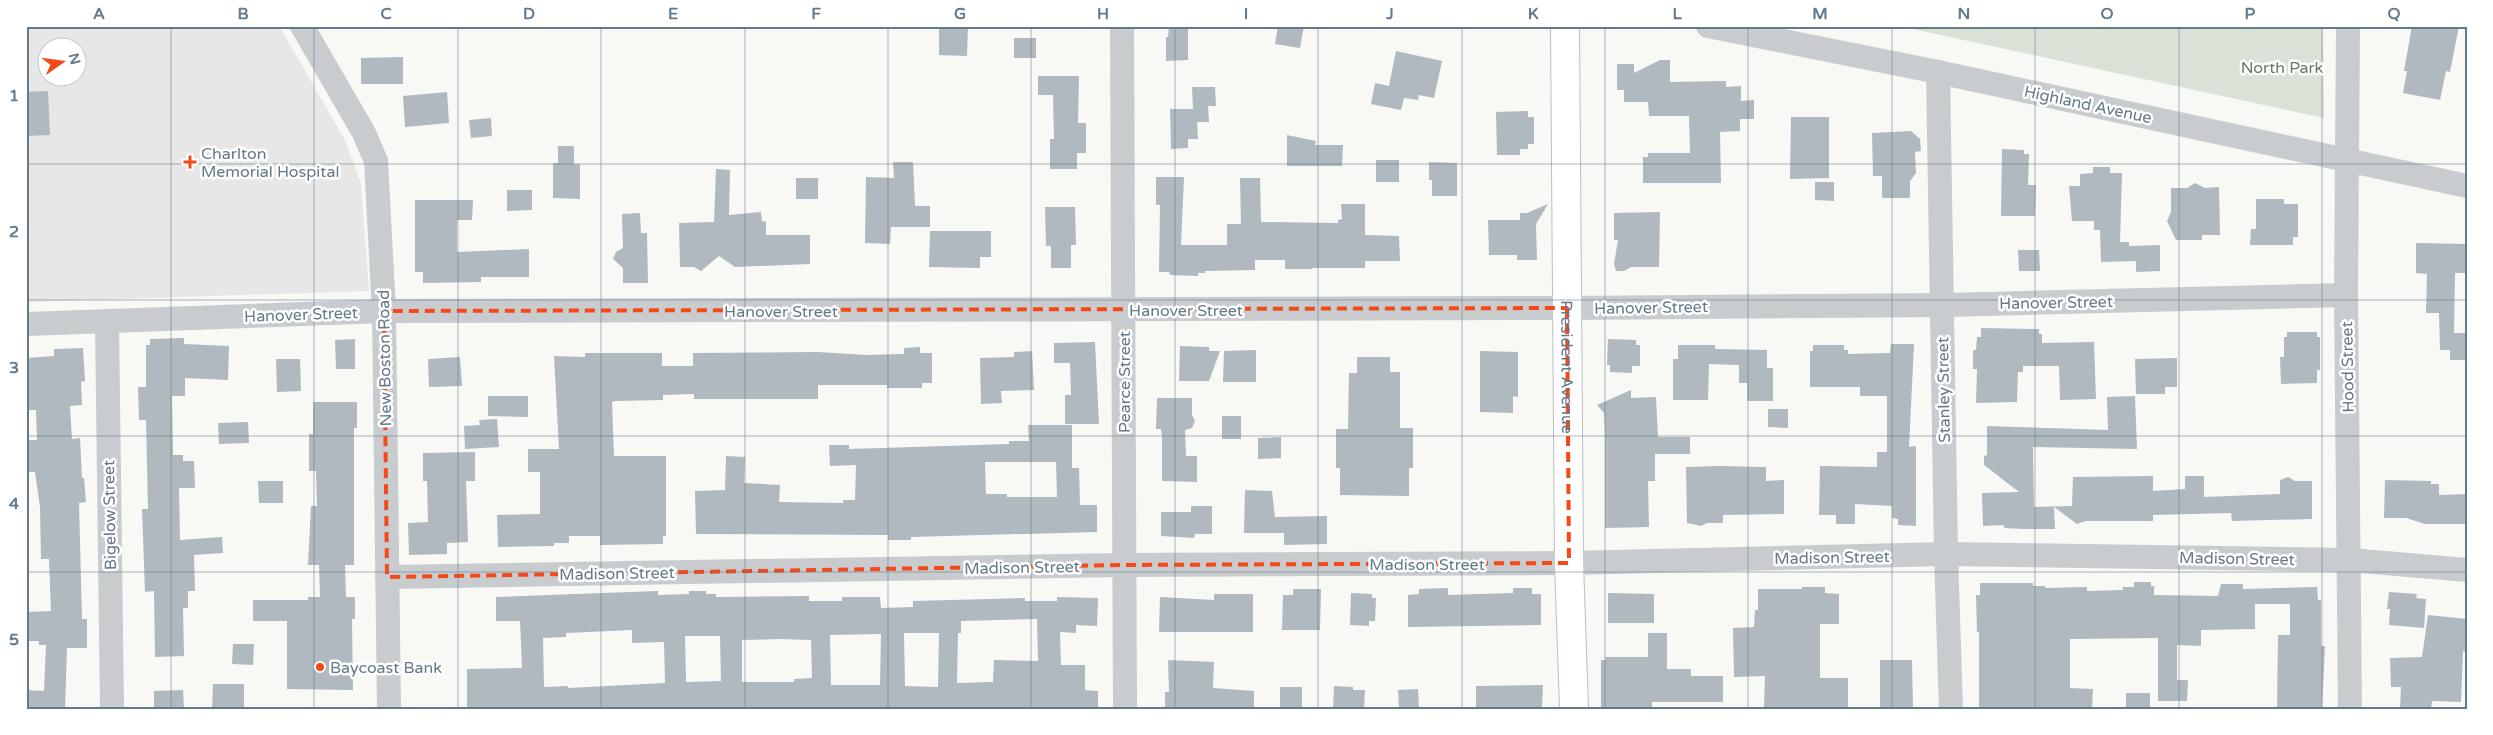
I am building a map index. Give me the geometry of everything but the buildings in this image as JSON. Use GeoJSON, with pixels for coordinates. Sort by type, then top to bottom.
{"type":"FeatureCollection","features":[{"type":"Feature","properties":{"kind":"main road","name":"President Avenue"},"geometry":{"type":"LineString","coordinates":[[1565,26],[1569,563],[1574,709]]}},
{"type":"Feature","properties":{"kind":"street","name":"New Boston Road"},"geometry":{"type":"LineString","coordinates":[[302,26],[364,133],[376,161],[384,311],[389,709]]}},
{"type":"Feature","properties":{"kind":"street","name":"Pearce Street"},"geometry":{"type":"LineString","coordinates":[[1122,26],[1125,709]]}},
{"type":"Feature","properties":{"kind":"street","name":"Highland Avenue"},"geometry":{"type":"LineString","coordinates":[[1708,26],[1938,72],[2467,186]]}},
{"type":"Feature","properties":{"kind":"street","name":"Hood Street"},"geometry":{"type":"LineString","coordinates":[[2348,26],[2346,295],[2350,709]]}},
{"type":"Feature","properties":{"kind":"street","name":"Stanley Street"},"geometry":{"type":"LineString","coordinates":[[1938,72],[1946,554],[1951,709]]}},
{"type":"Feature","properties":{"kind":"street","name":"Hanover Street"},"geometry":{"type":"LineString","coordinates":[[26,324],[384,311],[1124,310],[1942,305],[2346,295]]}},
{"type":"Feature","properties":{"kind":"street","name":"Bigelow Street"},"geometry":{"type":"LineString","coordinates":[[107,322],[112,709]]}},
{"type":"Feature","properties":{"kind":"street","name":"Madison Street"},"geometry":{"type":"LineString","coordinates":[[387,577],[1124,565],[1569,563],[1946,554],[2350,560],[2467,570]]}},
{"type":"Feature","properties":{"kind":"highlighted area"},"geometry":{"type":"Polygon","coordinates":[[[1567,308],[1569,563],[1124,565],[387,577],[384,311],[1567,308]]]}},
{"type":"Feature","properties":{"kind":"shaded area","name":"Charlton Memorial Hospital"},"geometry":{"type":"Polygon","coordinates":[[[26,26],[279,26],[345,140],[361,184],[369,291],[26,302],[26,26]]]}},
{"type":"Feature","properties":{"kind":"green space","name":"North Park"},"geometry":{"type":"Polygon","coordinates":[[[1899,26],[2323,26],[2324,118],[1899,26]]]}},
{"type":"Feature","properties":{"kind":"place","name":"Charlton Memorial Hospital"},"geometry":{"type":"Point","coordinates":[190,162]}},
{"type":"Feature","properties":{"kind":"place","name":"Baycoast Bank"},"geometry":{"type":"Point","coordinates":[320,667]}}]}
